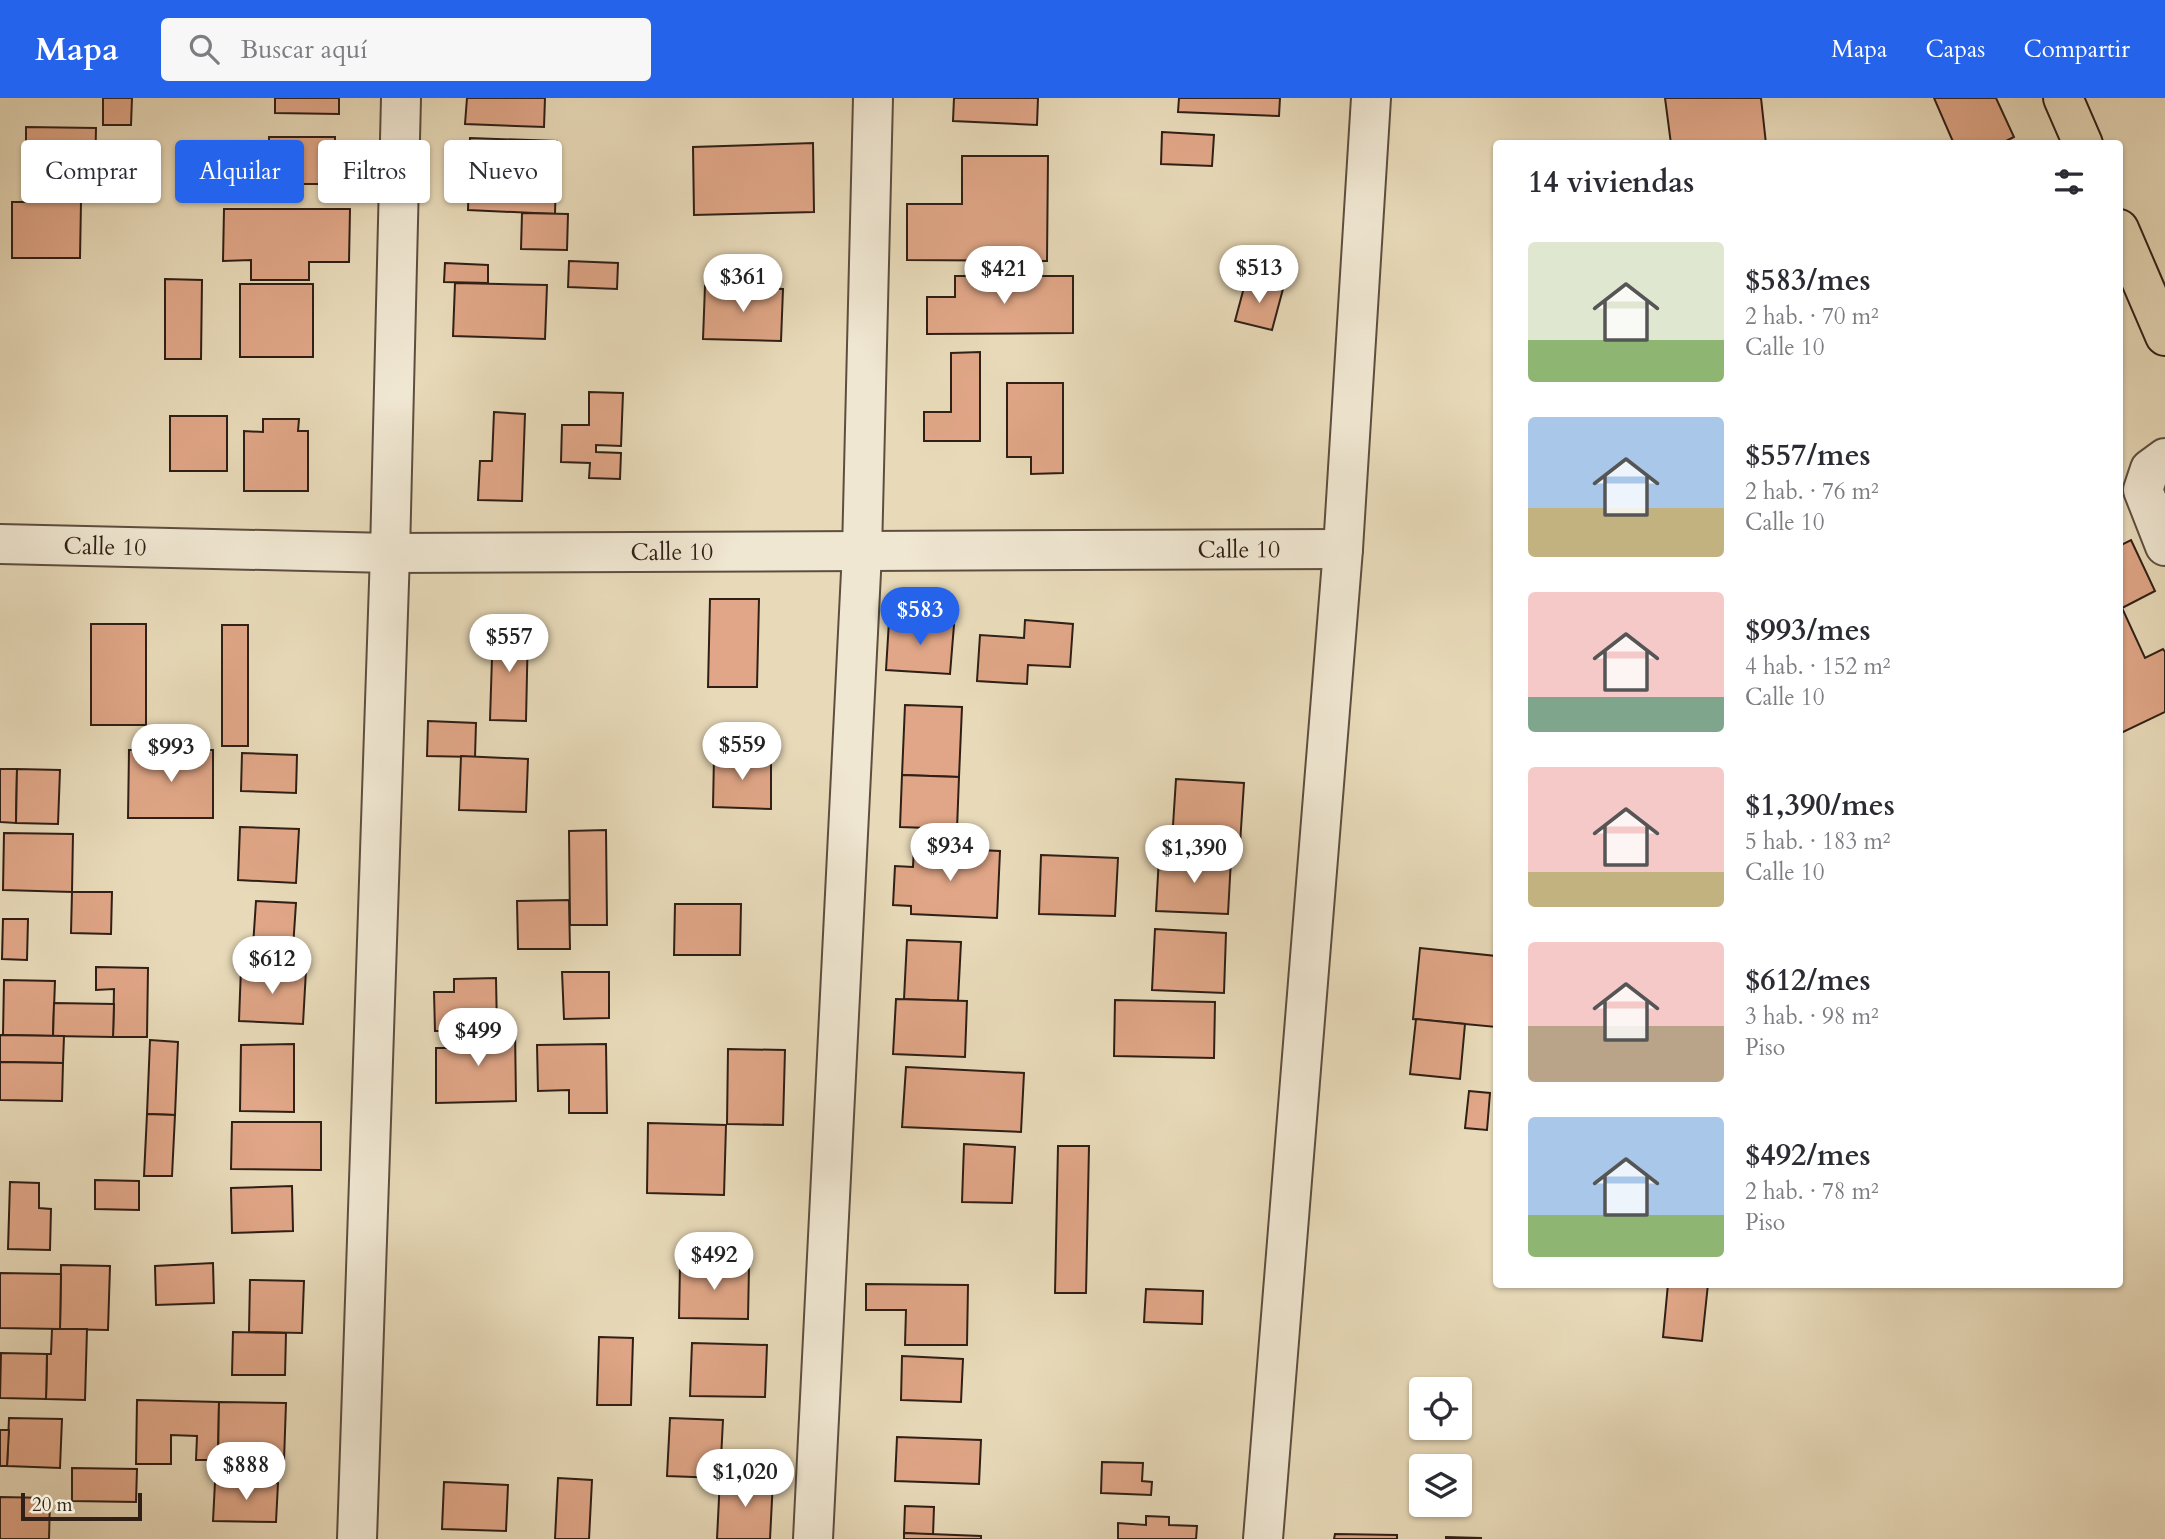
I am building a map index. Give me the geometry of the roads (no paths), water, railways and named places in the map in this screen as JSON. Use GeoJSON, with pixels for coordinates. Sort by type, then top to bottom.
{"type":"FeatureCollection","features":[{"type":"Feature","properties":{"kind":"main road"},"geometry":{"type":"LineString","coordinates":[[2063,98],[2081,140]]}},
{"type":"Feature","properties":{"kind":"main road"},"geometry":{"type":"LineString","coordinates":[[2123,238],[2165,336]]}},
{"type":"Feature","properties":{"kind":"street"},"geometry":{"type":"LineString","coordinates":[[357,1539],[390,553],[401,98]]}},
{"type":"Feature","properties":{"kind":"street"},"geometry":{"type":"LineString","coordinates":[[813,1539],[862,552],[873,98]]}},
{"type":"Feature","properties":{"kind":"street"},"geometry":{"type":"LineString","coordinates":[[1263,1539],[1343,549],[1371,98]]}},
{"type":"Feature","properties":{"kind":"street"},"geometry":{"type":"LineString","coordinates":[[2165,458],[2150,470],[2143,490],[2165,546]]}},
{"type":"Feature","properties":{"kind":"street","name":"Calle 10"},"geometry":{"type":"LineString","coordinates":[[0,544],[390,553],[1343,549]]}}]}
